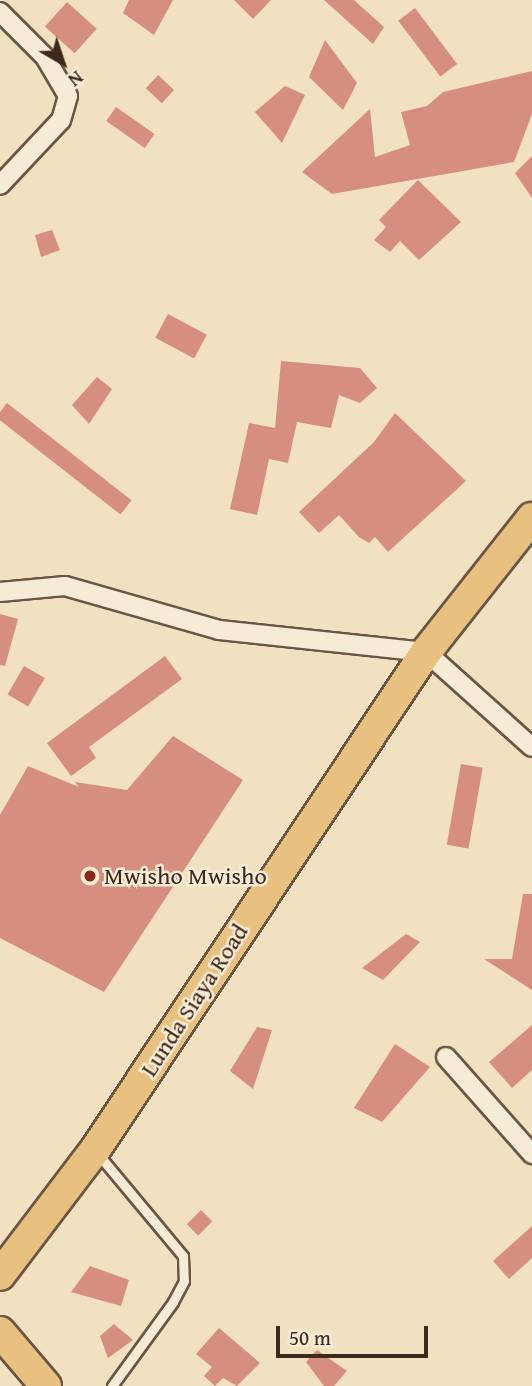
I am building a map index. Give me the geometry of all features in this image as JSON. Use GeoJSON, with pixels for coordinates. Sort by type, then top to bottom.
{"type":"FeatureCollection","features":[{"type":"Feature","properties":{"kind":"main road","name":"Lunda Siaya Road"},"geometry":{"type":"LineString","coordinates":[[0,1275],[95,1150],[426,652],[532,518]]}},
{"type":"Feature","properties":{"kind":"main road"},"geometry":{"type":"LineString","coordinates":[[0,1332],[46,1386]]}},
{"type":"Feature","properties":{"kind":"street"},"geometry":{"type":"LineString","coordinates":[[0,12],[45,57],[68,96],[61,120],[0,185]]}},
{"type":"Feature","properties":{"kind":"street"},"geometry":{"type":"LineString","coordinates":[[0,592],[65,586],[219,629],[426,652],[532,747]]}},
{"type":"Feature","properties":{"kind":"street"},"geometry":{"type":"LineString","coordinates":[[446,1057],[532,1154]]}},
{"type":"Feature","properties":{"kind":"lane"},"geometry":{"type":"LineString","coordinates":[[95,1150],[183,1256],[184,1281],[173,1302],[112,1386]]}},
{"type":"Feature","properties":{"kind":"building"},"geometry":{"type":"Polygon","coordinates":[[[129,0],[173,0],[154,35],[123,13],[129,0]]]}},
{"type":"Feature","properties":{"kind":"building"},"geometry":{"type":"Polygon","coordinates":[[[234,0],[271,0],[253,19],[234,0]]]}},
{"type":"Feature","properties":{"kind":"building"},"geometry":{"type":"Polygon","coordinates":[[[324,0],[354,0],[384,27],[373,44],[324,0]]]}},
{"type":"Feature","properties":{"kind":"building"},"geometry":{"type":"Polygon","coordinates":[[[67,2],[97,29],[75,53],[45,27],[67,2]]]}},
{"type":"Feature","properties":{"kind":"building"},"geometry":{"type":"Polygon","coordinates":[[[415,8],[457,64],[440,77],[398,21],[415,8]]]}},
{"type":"Feature","properties":{"kind":"building"},"geometry":{"type":"Polygon","coordinates":[[[325,40],[357,83],[343,110],[309,77],[325,40]]]}},
{"type":"Feature","properties":{"kind":"building"},"geometry":{"type":"Polygon","coordinates":[[[532,71],[532,114],[514,162],[332,194],[302,172],[370,109],[375,157],[410,145],[401,112],[427,106],[443,92],[532,71]]]}},
{"type":"Feature","properties":{"kind":"building"},"geometry":{"type":"Polygon","coordinates":[[[158,75],[174,90],[162,103],[146,88],[158,75]]]}},
{"type":"Feature","properties":{"kind":"building"},"geometry":{"type":"Polygon","coordinates":[[[285,86],[305,95],[282,143],[255,112],[285,86]]]}},
{"type":"Feature","properties":{"kind":"building"},"geometry":{"type":"Polygon","coordinates":[[[116,107],[155,134],[145,148],[106,121],[116,107]]]}},
{"type":"Feature","properties":{"kind":"building"},"geometry":{"type":"Polygon","coordinates":[[[532,156],[532,198],[515,173],[532,156]]]}},
{"type":"Feature","properties":{"kind":"building"},"geometry":{"type":"Polygon","coordinates":[[[418,180],[461,222],[419,260],[400,241],[390,252],[374,240],[386,227],[379,220],[418,180]]]}},
{"type":"Feature","properties":{"kind":"building"},"geometry":{"type":"Polygon","coordinates":[[[52,230],[60,250],[41,257],[35,235],[52,230]]]}},
{"type":"Feature","properties":{"kind":"building"},"geometry":{"type":"Polygon","coordinates":[[[168,314],[207,335],[194,358],[155,338],[168,314]]]}},
{"type":"Feature","properties":{"kind":"building"},"geometry":{"type":"Polygon","coordinates":[[[281,361],[360,368],[377,388],[360,403],[339,395],[331,428],[297,422],[288,463],[269,459],[257,515],[230,509],[249,423],[275,428],[281,361]]]}},
{"type":"Feature","properties":{"kind":"building"},"geometry":{"type":"Polygon","coordinates":[[[97,377],[112,389],[89,424],[72,405],[97,377]]]}},
{"type":"Feature","properties":{"kind":"building"},"geometry":{"type":"Polygon","coordinates":[[[7,403],[132,500],[120,514],[0,420],[0,412],[7,403]]]}},
{"type":"Feature","properties":{"kind":"building"},"geometry":{"type":"Polygon","coordinates":[[[395,413],[466,481],[388,552],[375,537],[369,543],[359,537],[339,515],[319,533],[299,512],[374,442],[395,413]]]}},
{"type":"Feature","properties":{"kind":"building"},"geometry":{"type":"Polygon","coordinates":[[[0,614],[18,619],[5,666],[0,665],[0,614]]]}},
{"type":"Feature","properties":{"kind":"building"},"geometry":{"type":"Polygon","coordinates":[[[165,656],[182,679],[89,747],[96,758],[71,776],[47,743],[165,656]]]}},
{"type":"Feature","properties":{"kind":"building"},"geometry":{"type":"Polygon","coordinates":[[[24,666],[45,678],[28,707],[8,695],[24,666]]]}},
{"type":"Feature","properties":{"kind":"building","name":"Mwisho Mwisho"},"geometry":{"type":"Polygon","coordinates":[[[173,736],[243,780],[104,992],[0,938],[0,815],[28,766],[79,787],[75,782],[127,790],[173,736]]]}},
{"type":"Feature","properties":{"kind":"building"},"geometry":{"type":"Polygon","coordinates":[[[461,764],[483,768],[468,849],[447,845],[461,764]]]}},
{"type":"Feature","properties":{"kind":"building"},"geometry":{"type":"Polygon","coordinates":[[[523,894],[532,894],[532,990],[484,959],[512,959],[523,894]]]}},
{"type":"Feature","properties":{"kind":"building"},"geometry":{"type":"Polygon","coordinates":[[[406,934],[420,942],[383,980],[362,968],[406,934]]]}},
{"type":"Feature","properties":{"kind":"building"},"geometry":{"type":"Polygon","coordinates":[[[532,1025],[532,1070],[512,1088],[489,1062],[532,1025]]]}},
{"type":"Feature","properties":{"kind":"building"},"geometry":{"type":"Polygon","coordinates":[[[257,1027],[272,1030],[253,1089],[230,1071],[257,1027]]]}},
{"type":"Feature","properties":{"kind":"building"},"geometry":{"type":"Polygon","coordinates":[[[395,1044],[430,1067],[382,1122],[354,1108],[395,1044]]]}},
{"type":"Feature","properties":{"kind":"building"},"geometry":{"type":"Polygon","coordinates":[[[201,1210],[212,1221],[198,1235],[187,1224],[201,1210]]]}},
{"type":"Feature","properties":{"kind":"building"},"geometry":{"type":"Polygon","coordinates":[[[532,1226],[532,1258],[509,1279],[493,1261],[532,1226]]]}},
{"type":"Feature","properties":{"kind":"building"},"geometry":{"type":"Polygon","coordinates":[[[90,1266],[129,1280],[121,1306],[71,1292],[90,1266]]]}},
{"type":"Feature","properties":{"kind":"building"},"geometry":{"type":"Polygon","coordinates":[[[114,1324],[133,1340],[108,1358],[100,1336],[114,1324]]]}},
{"type":"Feature","properties":{"kind":"building"},"geometry":{"type":"Polygon","coordinates":[[[219,1328],[260,1363],[237,1386],[223,1378],[215,1386],[204,1376],[212,1367],[196,1354],[219,1328]]]}},
{"type":"Feature","properties":{"kind":"building"},"geometry":{"type":"Polygon","coordinates":[[[317,1350],[347,1371],[334,1386],[324,1386],[306,1362],[317,1350]]]}},
{"type":"Feature","properties":{"kind":"place","name":"Mwisho Mwisho"},"geometry":{"type":"Point","coordinates":[90,876]}}]}
